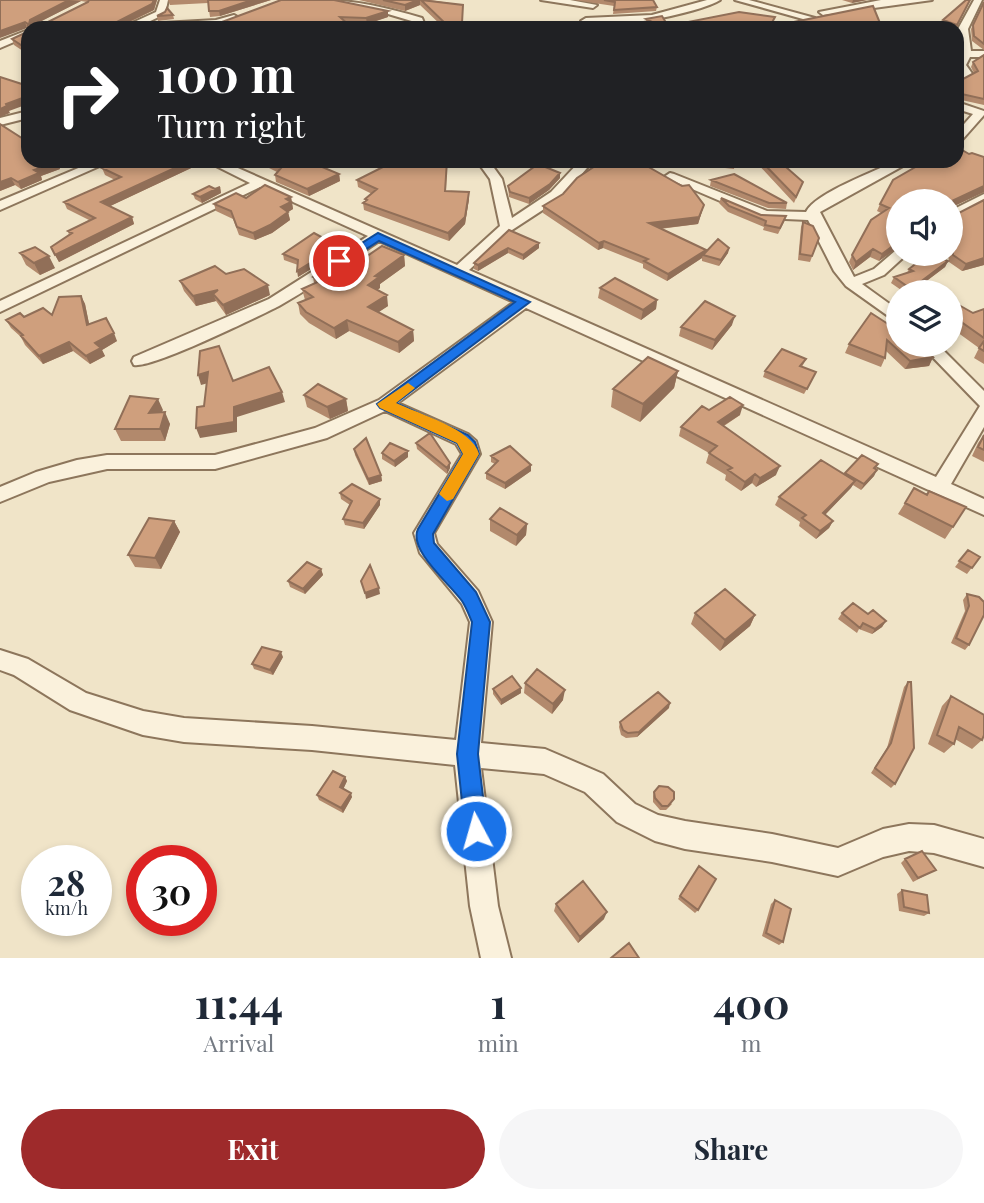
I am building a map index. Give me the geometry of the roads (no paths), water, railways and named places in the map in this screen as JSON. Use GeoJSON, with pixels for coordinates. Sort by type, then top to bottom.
{"type":"FeatureCollection","features":[{"type":"Feature","properties":{"kind":"street"},"geometry":{"type":"LineString","coordinates":[[146,21],[160,14],[164,0]]}},
{"type":"Feature","properties":{"kind":"street"},"geometry":{"type":"LineString","coordinates":[[324,0],[388,10],[419,21]]}},
{"type":"Feature","properties":{"kind":"street"},"geometry":{"type":"LineString","coordinates":[[544,0],[595,3],[588,21]]}},
{"type":"Feature","properties":{"kind":"street"},"geometry":{"type":"LineString","coordinates":[[634,21],[682,11],[716,0]]}},
{"type":"Feature","properties":{"kind":"street"},"geometry":{"type":"LineString","coordinates":[[739,0],[810,18]]}},
{"type":"Feature","properties":{"kind":"street"},"geometry":{"type":"LineString","coordinates":[[803,21],[823,12],[837,0]]}},
{"type":"Feature","properties":{"kind":"street"},"geometry":{"type":"LineString","coordinates":[[823,12],[881,3],[928,0]]}},
{"type":"Feature","properties":{"kind":"street"},"geometry":{"type":"LineString","coordinates":[[964,58],[964,29],[978,0],[984,2]]}},
{"type":"Feature","properties":{"kind":"street"},"geometry":{"type":"LineString","coordinates":[[222,21],[244,14]]}},
{"type":"Feature","properties":{"kind":"street"},"geometry":{"type":"LineString","coordinates":[[0,46],[21,36]]}},
{"type":"Feature","properties":{"kind":"street"},"geometry":{"type":"LineString","coordinates":[[0,46],[21,44]]}},
{"type":"Feature","properties":{"kind":"street"},"geometry":{"type":"LineString","coordinates":[[966,54],[984,54]]}},
{"type":"Feature","properties":{"kind":"street"},"geometry":{"type":"LineString","coordinates":[[964,107],[982,113],[964,132]]}},
{"type":"Feature","properties":{"kind":"street"},"geometry":{"type":"LineString","coordinates":[[0,122],[21,116]]}},
{"type":"Feature","properties":{"kind":"street"},"geometry":{"type":"LineString","coordinates":[[0,206],[89,168]]}},
{"type":"Feature","properties":{"kind":"street"},"geometry":{"type":"LineString","coordinates":[[228,168],[984,507]]}},
{"type":"Feature","properties":{"kind":"street"},"geometry":{"type":"LineString","coordinates":[[489,168],[496,179],[507,227]]}},
{"type":"Feature","properties":{"kind":"street"},"geometry":{"type":"LineString","coordinates":[[458,272],[507,227],[556,195],[581,168]]}},
{"type":"Feature","properties":{"kind":"street"},"geometry":{"type":"LineString","coordinates":[[886,309],[851,283],[841,271],[813,216],[813,210],[831,198],[892,168]]}},
{"type":"Feature","properties":{"kind":"street"},"geometry":{"type":"LineString","coordinates":[[670,177],[765,215],[813,216]]}},
{"type":"Feature","properties":{"kind":"street"},"geometry":{"type":"LineString","coordinates":[[0,307],[259,183]]}},
{"type":"Feature","properties":{"kind":"street"},"geometry":{"type":"LineString","coordinates":[[963,209],[984,198]]}},
{"type":"Feature","properties":{"kind":"street"},"geometry":{"type":"LineString","coordinates":[[140,360],[186,344],[274,302],[378,236]]}},
{"type":"Feature","properties":{"kind":"street"},"geometry":{"type":"LineString","coordinates":[[851,283],[879,272],[886,266]]}},
{"type":"Feature","properties":{"kind":"street"},"geometry":{"type":"LineString","coordinates":[[1,496],[43,477],[77,467],[107,462],[215,462],[321,433],[385,404],[524,302]]}},
{"type":"Feature","properties":{"kind":"street"},"geometry":{"type":"LineString","coordinates":[[941,357],[984,401]]}},
{"type":"Feature","properties":{"kind":"street"},"geometry":{"type":"LineString","coordinates":[[385,404],[462,439],[469,446],[471,454],[424,533],[427,547],[470,598],[481,622],[467,754],[484,906],[496,958]]}},
{"type":"Feature","properties":{"kind":"street"},"geometry":{"type":"LineString","coordinates":[[940,487],[984,411]]}},
{"type":"Feature","properties":{"kind":"street"},"geometry":{"type":"LineString","coordinates":[[0,660],[20,666],[79,702],[143,723],[184,730],[312,738],[545,762],[594,783],[626,813],[655,828],[685,835],[746,843],[838,863],[903,836],[937,838],[984,853]]}}]}
